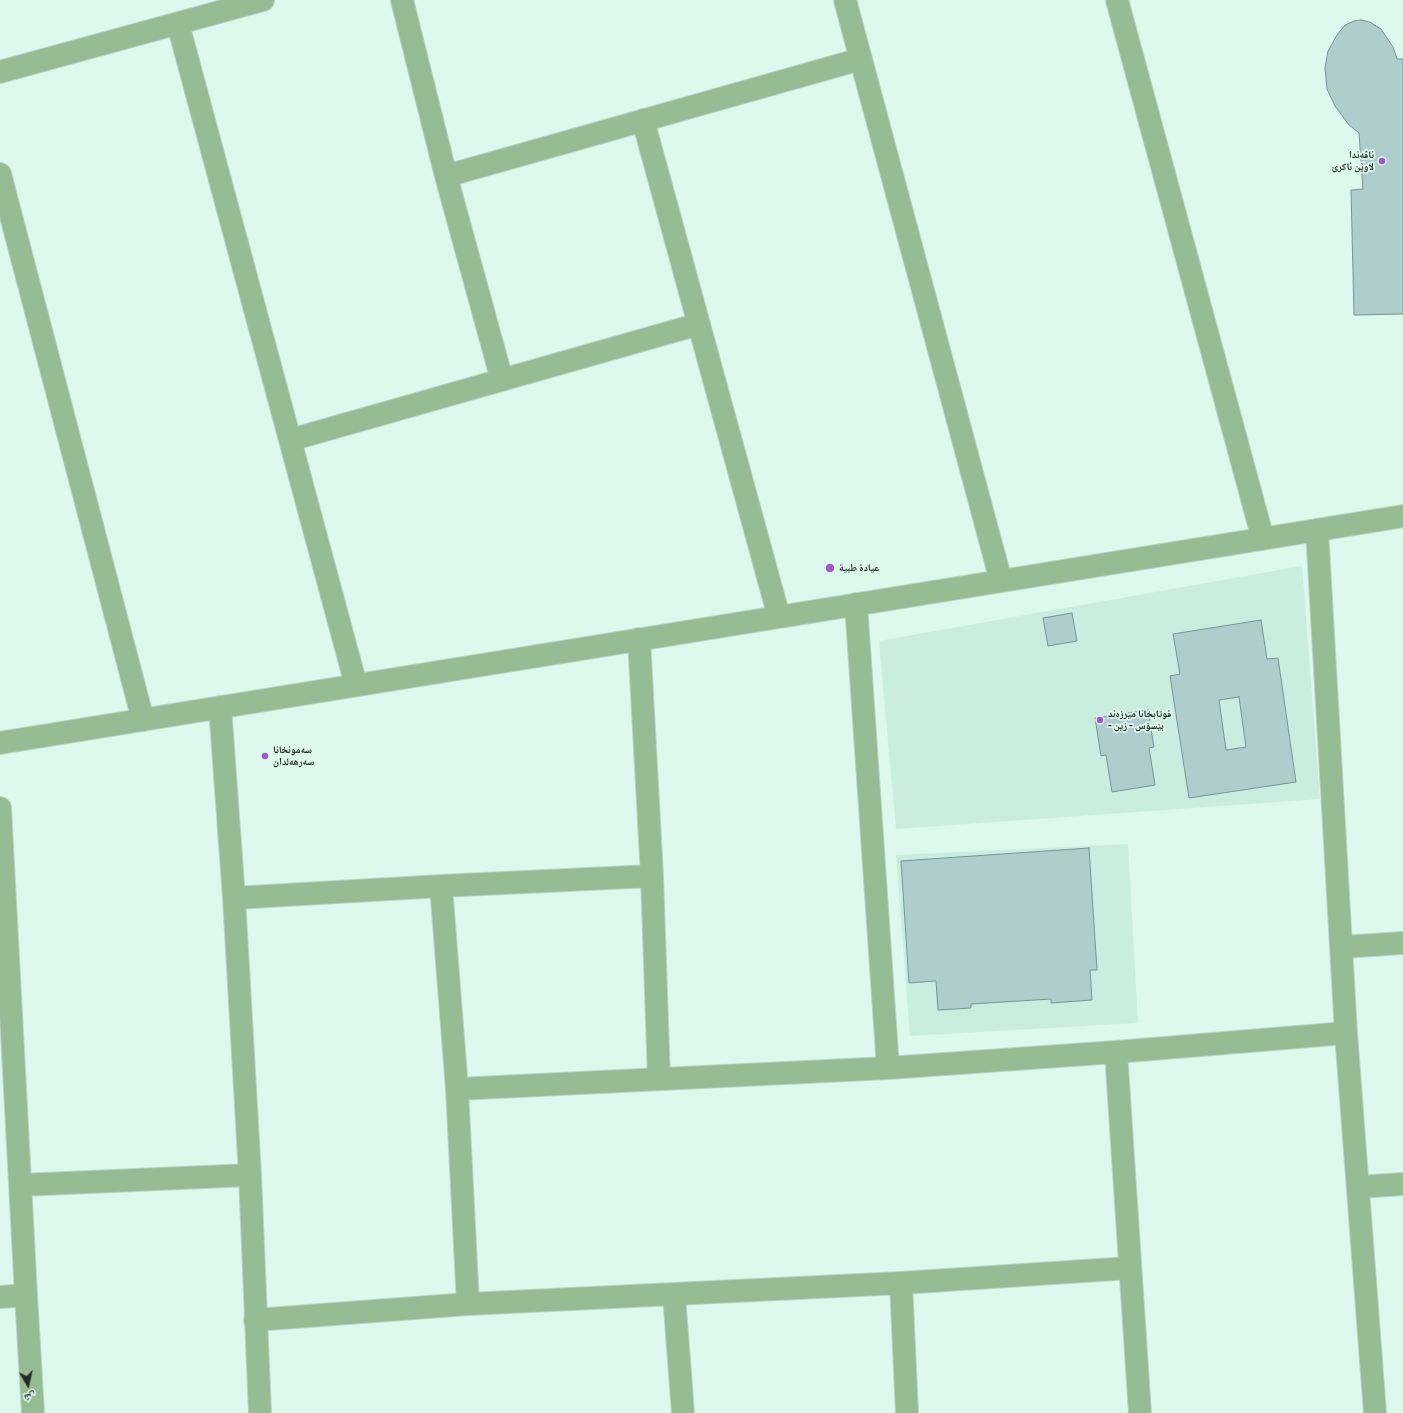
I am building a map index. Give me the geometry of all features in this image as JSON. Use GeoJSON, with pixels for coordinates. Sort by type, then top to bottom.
{"type":"FeatureCollection","features":[{"type":"Feature","properties":{"kind":"street"},"geometry":{"type":"LineString","coordinates":[[0,72],[263,0]]}},
{"type":"Feature","properties":{"kind":"street"},"geometry":{"type":"LineString","coordinates":[[402,0],[446,176],[502,380]]}},
{"type":"Feature","properties":{"kind":"street"},"geometry":{"type":"LineString","coordinates":[[845,0],[1001,581]]}},
{"type":"Feature","properties":{"kind":"street"},"geometry":{"type":"LineString","coordinates":[[1117,0],[1263,539]]}},
{"type":"Feature","properties":{"kind":"street"},"geometry":{"type":"LineString","coordinates":[[178,24],[356,685]]}},
{"type":"Feature","properties":{"kind":"street"},"geometry":{"type":"LineString","coordinates":[[446,176],[861,59]]}},
{"type":"Feature","properties":{"kind":"street"},"geometry":{"type":"LineString","coordinates":[[643,120],[779,617]]}},
{"type":"Feature","properties":{"kind":"street"},"geometry":{"type":"LineString","coordinates":[[0,174],[143,720]]}},
{"type":"Feature","properties":{"kind":"street"},"geometry":{"type":"LineString","coordinates":[[290,440],[699,324]]}},
{"type":"Feature","properties":{"kind":"street"},"geometry":{"type":"LineString","coordinates":[[0,743],[1403,516]]}},
{"type":"Feature","properties":{"kind":"street"},"geometry":{"type":"LineString","coordinates":[[1317,530],[1346,1033],[1375,1413]]}},
{"type":"Feature","properties":{"kind":"street"},"geometry":{"type":"LineString","coordinates":[[856,604],[888,1068]]}},
{"type":"Feature","properties":{"kind":"street"},"geometry":{"type":"LineString","coordinates":[[639,639],[652,876],[659,1079]]}},
{"type":"Feature","properties":{"kind":"street"},"geometry":{"type":"LineString","coordinates":[[220,707],[234,898],[250,1175],[260,1413]]}},
{"type":"Feature","properties":{"kind":"street"},"geometry":{"type":"LineString","coordinates":[[0,808],[7,1064],[21,1185],[33,1413]]}},
{"type":"Feature","properties":{"kind":"street"},"geometry":{"type":"LineString","coordinates":[[234,898],[652,876]]}},
{"type":"Feature","properties":{"kind":"street"},"geometry":{"type":"LineString","coordinates":[[441,886],[457,1089],[468,1304]]}},
{"type":"Feature","properties":{"kind":"street"},"geometry":{"type":"LineString","coordinates":[[1342,947],[1403,943]]}},
{"type":"Feature","properties":{"kind":"street"},"geometry":{"type":"LineString","coordinates":[[457,1089],[888,1068],[1116,1052],[1346,1033]]}},
{"type":"Feature","properties":{"kind":"street"},"geometry":{"type":"LineString","coordinates":[[1116,1052],[1140,1413]]}},
{"type":"Feature","properties":{"kind":"street"},"geometry":{"type":"LineString","coordinates":[[21,1185],[250,1175]]}},
{"type":"Feature","properties":{"kind":"street"},"geometry":{"type":"LineString","coordinates":[[1358,1187],[1403,1184]]}},
{"type":"Feature","properties":{"kind":"street"},"geometry":{"type":"LineString","coordinates":[[256,1320],[468,1304],[901,1283],[1130,1268]]}},
{"type":"Feature","properties":{"kind":"street"},"geometry":{"type":"LineString","coordinates":[[901,1283],[907,1413]]}},
{"type":"Feature","properties":{"kind":"street"},"geometry":{"type":"LineString","coordinates":[[0,1297],[26,1295]]}},
{"type":"Feature","properties":{"kind":"street"},"geometry":{"type":"LineString","coordinates":[[674,1295],[683,1413]]}},
{"type":"Feature","properties":{"kind":"shaded area","name":"قوتابخانا میرزەند - بێسۆس - زین"},"geometry":{"type":"Polygon","coordinates":[[[1302,566],[1320,799],[896,829],[879,641],[1302,566]]]}},
{"type":"Feature","properties":{"kind":"shaded area"},"geometry":{"type":"Polygon","coordinates":[[[1128,844],[1138,1023],[910,1036],[896,855],[1128,844]]]}},
{"type":"Feature","properties":{"kind":"building","name":"ناڤەندا لاوێن ئاکرێ"},"geometry":{"type":"Polygon","coordinates":[[[1361,20],[1370,22],[1381,29],[1393,47],[1397,59],[1403,59],[1403,314],[1354,315],[1351,190],[1363,189],[1359,133],[1349,125],[1335,106],[1327,89],[1325,68],[1328,51],[1337,35],[1345,25],[1361,20]]]}},
{"type":"Feature","properties":{"kind":"building"},"geometry":{"type":"Polygon","coordinates":[[[1072,613],[1077,641],[1048,646],[1043,618],[1072,613]]]}},
{"type":"Feature","properties":{"kind":"building"},"geometry":{"type":"Polygon","coordinates":[[[1261,620],[1267,659],[1278,658],[1296,782],[1189,798],[1170,676],[1180,674],[1173,634],[1261,620]],[[1239,697],[1219,700],[1226,750],[1246,747],[1239,697]]]}},
{"type":"Feature","properties":{"kind":"building"},"geometry":{"type":"Polygon","coordinates":[[[1148,710],[1154,747],[1149,748],[1155,785],[1112,792],[1106,755],[1101,756],[1095,718],[1148,710]]]}},
{"type":"Feature","properties":{"kind":"building"},"geometry":{"type":"Polygon","coordinates":[[[1089,848],[1097,970],[1090,970],[1092,1000],[1051,1003],[1051,999],[971,1004],[971,1008],[938,1010],[936,981],[909,983],[901,861],[1089,848]]]}},
{"type":"Feature","properties":{"kind":"place","name":"ناڤەندا لاوێن ئاکرێ"},"geometry":{"type":"Point","coordinates":[1382,161]}},
{"type":"Feature","properties":{"kind":"place","name":"عيادة طبية"},"geometry":{"type":"Point","coordinates":[830,568]}},
{"type":"Feature","properties":{"kind":"place","name":"قوتابخانا میرزەند - بێسۆس - زین"},"geometry":{"type":"Point","coordinates":[1100,720]}},
{"type":"Feature","properties":{"kind":"place","name":"سەمونخانا سەرهەلدان"},"geometry":{"type":"Point","coordinates":[265,756]}}]}
